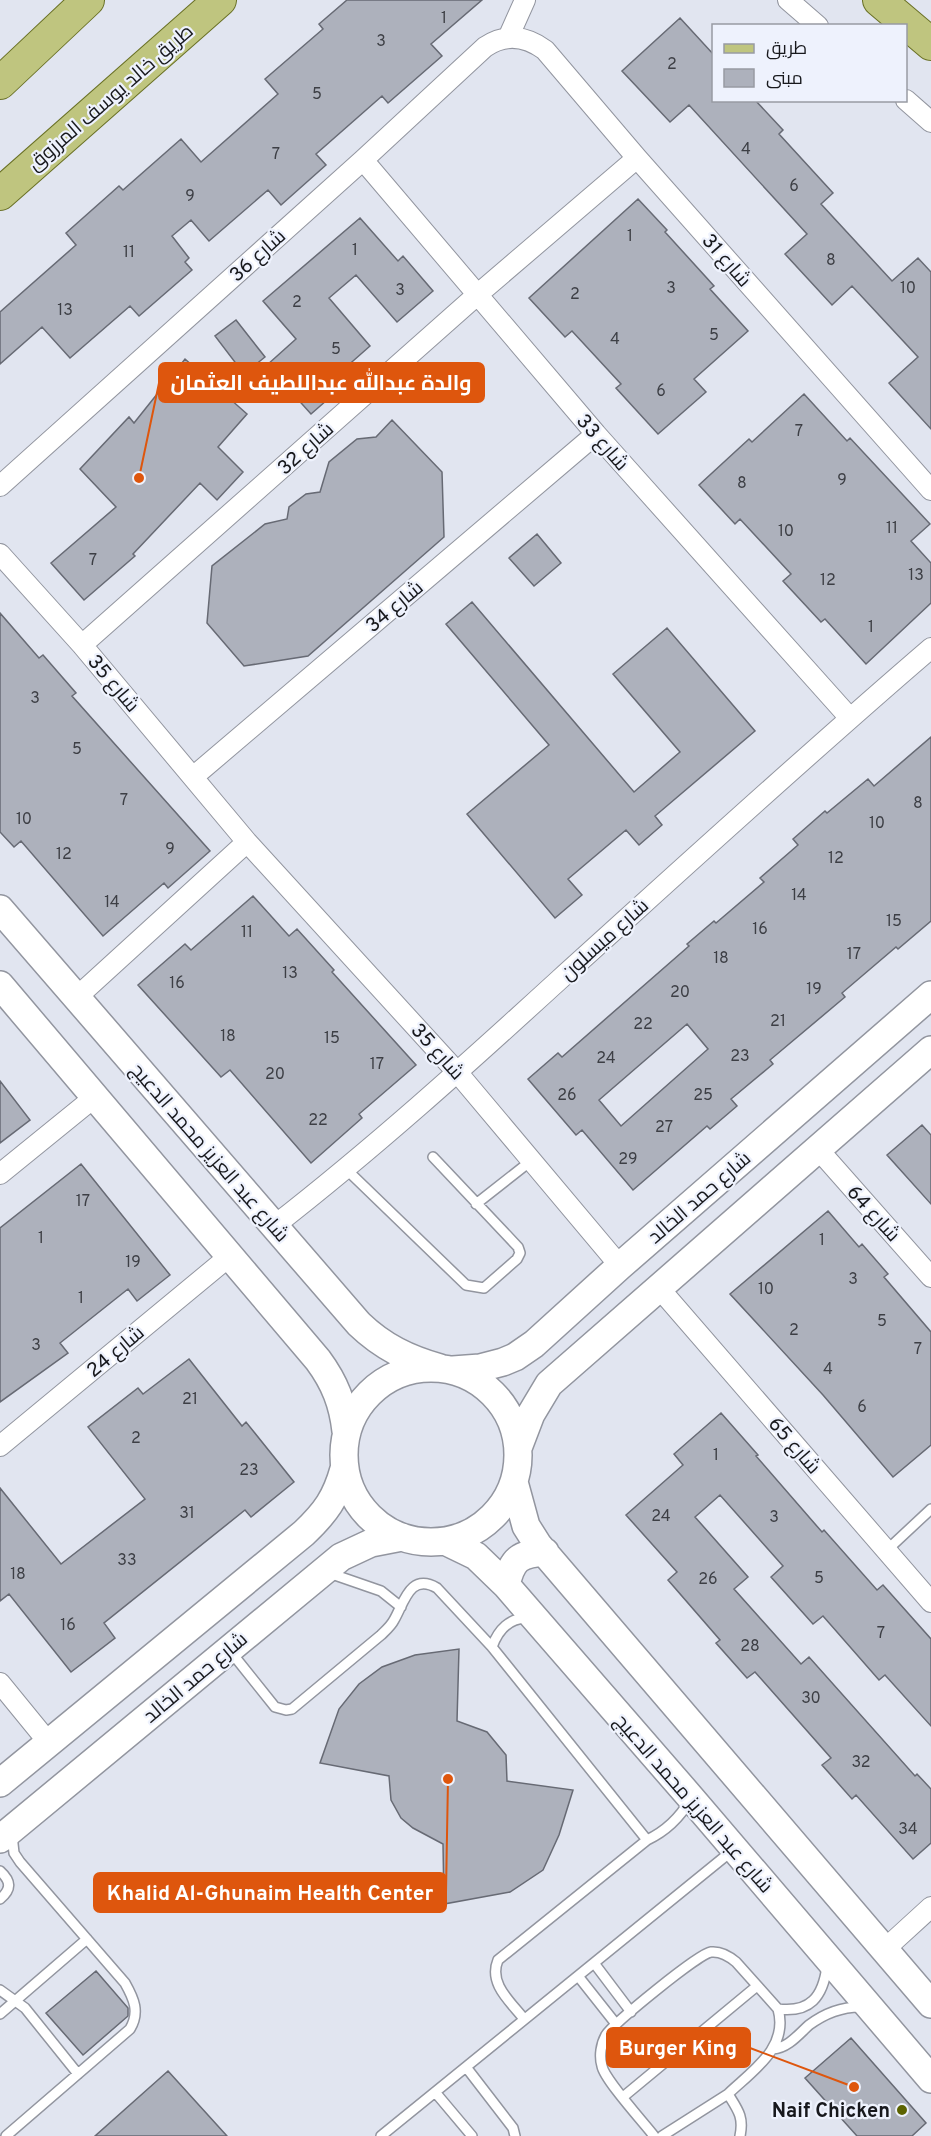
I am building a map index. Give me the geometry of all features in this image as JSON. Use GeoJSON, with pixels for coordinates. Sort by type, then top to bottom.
{"type":"FeatureCollection","features":[{"type":"Feature","properties":{"kind":"main road"},"geometry":{"type":"LineString","coordinates":[[0,83],[88,0]]}},
{"type":"Feature","properties":{"kind":"main road","name":"طريق خالد يوسف المرزوق"},"geometry":{"type":"LineString","coordinates":[[0,194],[220,0]]}},
{"type":"Feature","properties":{"kind":"main road"},"geometry":{"type":"LineString","coordinates":[[879,0],[931,44]]}},
{"type":"Feature","properties":{"kind":"street"},"geometry":{"type":"LineString","coordinates":[[513,38],[525,0]]}},
{"type":"Feature","properties":{"kind":"street"},"geometry":{"type":"LineString","coordinates":[[788,0],[816,24]]}},
{"type":"Feature","properties":{"kind":"street","name":"شارع 31"},"geometry":{"type":"LineString","coordinates":[[513,38],[534,42],[545,50],[637,158],[931,490]]}},
{"type":"Feature","properties":{"kind":"street","name":"شارع 36"},"geometry":{"type":"LineString","coordinates":[[0,486],[363,160],[485,47],[496,40],[513,38]]}},
{"type":"Feature","properties":{"kind":"street"},"geometry":{"type":"LineString","coordinates":[[907,101],[931,122]]}},
{"type":"Feature","properties":{"kind":"street","name":"شارع 32"},"geometry":{"type":"LineString","coordinates":[[82,645],[477,295],[637,158]]}},
{"type":"Feature","properties":{"kind":"street","name":"شارع 33"},"geometry":{"type":"LineString","coordinates":[[363,160],[596,434],[849,717]]}},
{"type":"Feature","properties":{"kind":"street","name":"شارع 34"},"geometry":{"type":"LineString","coordinates":[[193,777],[596,434]]}},
{"type":"Feature","properties":{"kind":"street","name":"شارع 35"},"geometry":{"type":"LineString","coordinates":[[0,554],[82,645],[247,842],[458,1072],[620,1266]]}},
{"type":"Feature","properties":{"kind":"street","name":"شارع ميسلون"},"geometry":{"type":"LineString","coordinates":[[274,1226],[346,1170],[458,1072],[849,717],[931,648]]}},
{"type":"Feature","properties":{"kind":"street"},"geometry":{"type":"LineString","coordinates":[[77,997],[247,842]]}},
{"type":"Feature","properties":{"kind":"street","name":"شارع عبد العزيز محمد الدعيج"},"geometry":{"type":"LineString","coordinates":[[0,909],[372,1336],[404,1356],[446,1369]]}},
{"type":"Feature","properties":{"kind":"street"},"geometry":{"type":"LineString","coordinates":[[0,985],[231,1255],[326,1371],[340,1398],[346,1431],[344,1468],[352,1494],[378,1525],[402,1537],[423,1542],[445,1541],[468,1534],[488,1521],[504,1503],[517,1471],[518,1448],[511,1418],[503,1405],[481,1383],[446,1369],[409,1370],[381,1383],[359,1404],[346,1431]]}},
{"type":"Feature","properties":{"kind":"street","name":"شارع حمد الخالد"},"geometry":{"type":"LineString","coordinates":[[446,1369],[491,1366],[515,1357],[534,1344],[620,1266],[931,995]]}},
{"type":"Feature","properties":{"kind":"street","name":"شارع حمد الخالد"},"geometry":{"type":"LineString","coordinates":[[518,1448],[531,1414],[549,1384],[931,1050]]}},
{"type":"Feature","properties":{"kind":"street"},"geometry":{"type":"LineString","coordinates":[[0,1174],[96,1096]]}},
{"type":"Feature","properties":{"kind":"street","name":"شارع 64"},"geometry":{"type":"LineString","coordinates":[[817,1148],[931,1277]]}},
{"type":"Feature","properties":{"kind":"street","name":"شارع 24"},"geometry":{"type":"LineString","coordinates":[[0,1446],[231,1255]]}},
{"type":"Feature","properties":{"kind":"street","name":"شارع 65"},"geometry":{"type":"LineString","coordinates":[[659,1288],[931,1602]]}},
{"type":"Feature","properties":{"kind":"street"},"geometry":{"type":"LineString","coordinates":[[0,1783],[304,1533],[332,1501],[344,1468]]}},
{"type":"Feature","properties":{"kind":"street"},"geometry":{"type":"LineString","coordinates":[[514,1482],[526,1526],[538,1545],[931,2004]]}},
{"type":"Feature","properties":{"kind":"street","name":"شارع حمد الخالد"},"geometry":{"type":"LineString","coordinates":[[6,1834],[324,1572],[351,1552],[381,1541],[402,1537]]}},
{"type":"Feature","properties":{"kind":"street","name":"شارع عبد العزيز محمد الدعيج"},"geometry":{"type":"LineString","coordinates":[[445,1541],[476,1556],[506,1585],[931,2079]]}},
{"type":"Feature","properties":{"kind":"street"},"geometry":{"type":"LineString","coordinates":[[506,1585],[511,1566],[526,1553],[545,1552]]}},
{"type":"Feature","properties":{"kind":"street"},"geometry":{"type":"LineString","coordinates":[[0,1683],[49,1743]]}},
{"type":"Feature","properties":{"kind":"street"},"geometry":{"type":"LineString","coordinates":[[885,1949],[931,1908]]}},
{"type":"Feature","properties":{"kind":"lane"},"geometry":{"type":"LineString","coordinates":[[346,1170],[466,1286],[484,1288],[518,1259],[520,1253],[518,1247],[433,1157]]}},
{"type":"Feature","properties":{"kind":"lane"},"geometry":{"type":"LineString","coordinates":[[476,1204],[532,1160]]}},
{"type":"Feature","properties":{"kind":"lane"},"geometry":{"type":"LineString","coordinates":[[886,1551],[931,1509]]}},
{"type":"Feature","properties":{"kind":"lane"},"geometry":{"type":"LineString","coordinates":[[324,1572],[381,1591],[400,1607]]}},
{"type":"Feature","properties":{"kind":"lane"},"geometry":{"type":"LineString","coordinates":[[229,1649],[275,1707],[286,1710],[297,1706],[381,1635],[393,1622],[411,1589],[424,1583],[430,1585],[436,1588],[492,1647],[647,1840]]}},
{"type":"Feature","properties":{"kind":"lane"},"geometry":{"type":"LineString","coordinates":[[492,1647],[495,1638],[507,1624],[525,1617],[535,1618]]}},
{"type":"Feature","properties":{"kind":"lane"},"geometry":{"type":"LineString","coordinates":[[524,2019],[497,1984],[495,1968],[498,1960],[647,1840],[673,1824],[691,1798]]}},
{"type":"Feature","properties":{"kind":"lane"},"geometry":{"type":"LineString","coordinates":[[0,2129],[6,2136],[130,2029],[136,2013],[131,1994],[125,1983],[20,1862],[6,1834]]}},
{"type":"Feature","properties":{"kind":"lane"},"geometry":{"type":"LineString","coordinates":[[381,2136],[734,1848]]}},
{"type":"Feature","properties":{"kind":"lane"},"geometry":{"type":"LineString","coordinates":[[0,1871],[9,1880],[10,1885],[0,1899]]}},
{"type":"Feature","properties":{"kind":"lane"},"geometry":{"type":"LineString","coordinates":[[0,2014],[87,1940]]}},
{"type":"Feature","properties":{"kind":"lane"},"geometry":{"type":"LineString","coordinates":[[654,2136],[604,2074],[601,2051],[606,2036],[616,2024],[694,1960],[711,1952],[728,1956],[778,2009],[780,2029],[774,2049],[728,2094],[662,2136]]}},
{"type":"Feature","properties":{"kind":"lane"},"geometry":{"type":"LineString","coordinates":[[778,2009],[801,2008],[811,2003],[825,1984],[828,1958]]}},
{"type":"Feature","properties":{"kind":"lane"},"geometry":{"type":"LineString","coordinates":[[594,1963],[631,2012]]}},
{"type":"Feature","properties":{"kind":"lane"},"geometry":{"type":"LineString","coordinates":[[578,1976],[616,2024]]}},
{"type":"Feature","properties":{"kind":"lane"},"geometry":{"type":"LineString","coordinates":[[623,2097],[757,1986]]}},
{"type":"Feature","properties":{"kind":"lane"},"geometry":{"type":"LineString","coordinates":[[0,1990],[24,2008],[78,2074]]}},
{"type":"Feature","properties":{"kind":"lane"},"geometry":{"type":"LineString","coordinates":[[774,2049],[782,2048],[812,2023],[833,2012],[851,2008],[869,2008]]}},
{"type":"Feature","properties":{"kind":"lane"},"geometry":{"type":"LineString","coordinates":[[466,2067],[513,2128],[515,2136]]}},
{"type":"Feature","properties":{"kind":"lane"},"geometry":{"type":"LineString","coordinates":[[435,2092],[471,2136]]}},
{"type":"Feature","properties":{"kind":"lane"},"geometry":{"type":"LineString","coordinates":[[728,2094],[738,2109],[742,2122],[740,2136]]}},
{"type":"Feature","properties":{"kind":"building"},"geometry":{"type":"Polygon","coordinates":[[[347,0],[482,0],[431,44],[442,56],[388,103],[382,96],[316,154],[326,165],[281,205],[268,190],[209,241],[191,220],[172,236],[189,258],[185,262],[192,270],[139,316],[130,306],[70,358],[42,327],[0,364],[0,312],[76,245],[66,233],[119,186],[123,190],[181,139],[201,162],[278,94],[265,79],[323,29],[319,24],[347,0]]]}},
{"type":"Feature","properties":{"kind":"building"},"geometry":{"type":"Polygon","coordinates":[[[680,18],[712,53],[712,102],[757,102],[783,130],[779,134],[833,193],[821,204],[892,281],[918,258],[931,272],[931,429],[889,383],[918,357],[852,286],[832,305],[785,254],[807,234],[689,105],[670,122],[622,71],[680,18]]]}},
{"type":"Feature","properties":{"kind":"building"},"geometry":{"type":"Polygon","coordinates":[[[638,199],[714,286],[710,289],[748,331],[694,379],[706,392],[658,434],[616,388],[621,384],[572,331],[565,337],[529,298],[638,199]]]}},
{"type":"Feature","properties":{"kind":"building"},"geometry":{"type":"Polygon","coordinates":[[[360,218],[398,261],[403,256],[433,291],[397,322],[356,275],[329,298],[370,346],[319,391],[327,400],[311,414],[267,365],[296,339],[263,301],[360,218]]]}},
{"type":"Feature","properties":{"kind":"building"},"geometry":{"type":"Polygon","coordinates":[[[236,320],[265,357],[244,374],[215,336],[236,320]]]}},
{"type":"Feature","properties":{"kind":"building"},"geometry":{"type":"Polygon","coordinates":[[[185,359],[247,414],[218,447],[243,472],[217,500],[200,483],[133,554],[135,556],[84,600],[51,563],[116,507],[80,469],[129,417],[134,423],[185,359]]]}},
{"type":"Feature","properties":{"kind":"building"},"geometry":{"type":"Polygon","coordinates":[[[804,394],[847,441],[850,438],[930,524],[911,541],[931,563],[931,603],[866,664],[825,619],[821,622],[783,581],[791,574],[740,519],[735,524],[699,485],[749,439],[752,442],[804,394]]]}},
{"type":"Feature","properties":{"kind":"building"},"geometry":{"type":"Polygon","coordinates":[[[392,420],[442,472],[444,537],[308,656],[244,666],[207,623],[212,566],[265,524],[287,519],[289,507],[306,494],[320,492],[329,462],[357,439],[376,437],[392,420]]]}},
{"type":"Feature","properties":{"kind":"building"},"geometry":{"type":"Polygon","coordinates":[[[537,534],[561,563],[534,586],[509,558],[537,534]]]}},
{"type":"Feature","properties":{"kind":"building"},"geometry":{"type":"Polygon","coordinates":[[[472,602],[634,792],[680,752],[613,674],[667,628],[755,731],[655,816],[662,825],[639,845],[626,830],[568,879],[582,895],[555,918],[467,814],[549,745],[446,624],[472,602]]]}},
{"type":"Feature","properties":{"kind":"building"},"geometry":{"type":"Polygon","coordinates":[[[0,613],[39,658],[43,655],[76,693],[72,696],[210,851],[168,888],[164,883],[103,936],[21,841],[14,847],[0,832],[0,613]]]}},
{"type":"Feature","properties":{"kind":"building"},"geometry":{"type":"Polygon","coordinates":[[[931,737],[931,921],[842,993],[845,997],[770,1060],[773,1064],[731,1099],[737,1106],[710,1129],[707,1126],[633,1190],[582,1130],[576,1135],[528,1079],[558,1053],[562,1057],[689,946],[687,944],[714,921],[716,923],[764,882],[760,878],[798,845],[793,839],[825,811],[827,813],[868,779],[874,786],[931,737]],[[687,1024],[599,1100],[621,1126],[708,1049],[687,1024]]]}},
{"type":"Feature","properties":{"kind":"building"},"geometry":{"type":"Polygon","coordinates":[[[253,896],[289,936],[297,929],[334,970],[332,972],[416,1065],[359,1114],[362,1118],[311,1163],[230,1070],[221,1077],[138,985],[185,944],[191,950],[253,896]]]}},
{"type":"Feature","properties":{"kind":"building"},"geometry":{"type":"Polygon","coordinates":[[[0,1081],[30,1120],[0,1143],[0,1081]]]}},
{"type":"Feature","properties":{"kind":"building"},"geometry":{"type":"Polygon","coordinates":[[[922,1125],[931,1135],[931,1204],[887,1155],[922,1125]]]}},
{"type":"Feature","properties":{"kind":"building"},"geometry":{"type":"Polygon","coordinates":[[[81,1164],[170,1275],[137,1301],[128,1289],[60,1343],[68,1353],[0,1402],[0,1228],[81,1164]]]}},
{"type":"Feature","properties":{"kind":"building"},"geometry":{"type":"Polygon","coordinates":[[[828,1211],[859,1247],[862,1244],[888,1274],[884,1277],[931,1332],[931,1445],[893,1477],[823,1395],[730,1294],[828,1211]]]}},
{"type":"Feature","properties":{"kind":"building"},"geometry":{"type":"Polygon","coordinates":[[[189,1359],[242,1426],[246,1422],[294,1482],[251,1517],[245,1510],[104,1623],[115,1638],[71,1672],[9,1594],[0,1601],[0,1488],[61,1564],[145,1499],[88,1427],[138,1388],[143,1394],[189,1359]]]}},
{"type":"Feature","properties":{"kind":"building"},"geometry":{"type":"Polygon","coordinates":[[[721,1413],[822,1532],[824,1530],[877,1590],[883,1585],[931,1639],[931,1726],[885,1675],[879,1680],[823,1616],[813,1624],[771,1577],[783,1566],[720,1495],[695,1517],[748,1577],[734,1589],[801,1664],[809,1657],[915,1776],[917,1774],[931,1789],[931,1843],[913,1859],[856,1795],[852,1799],[822,1765],[831,1758],[755,1672],[747,1678],[716,1643],[720,1640],[668,1580],[677,1572],[626,1515],[683,1465],[674,1454],[721,1413]]]}},
{"type":"Feature","properties":{"kind":"building"},"geometry":{"type":"Polygon","coordinates":[[[459,1649],[457,1721],[487,1732],[506,1755],[507,1781],[573,1790],[559,1835],[543,1870],[510,1892],[444,1904],[443,1844],[413,1828],[401,1818],[391,1800],[389,1776],[320,1763],[339,1709],[359,1684],[382,1667],[415,1655],[459,1649]]]}},
{"type":"Feature","properties":{"kind":"building"},"geometry":{"type":"Polygon","coordinates":[[[96,1971],[128,2008],[128,2016],[83,2055],[46,2013],[96,1971]]]}},
{"type":"Feature","properties":{"kind":"building"},"geometry":{"type":"Polygon","coordinates":[[[851,2038],[926,2123],[912,2136],[857,2136],[805,2078],[851,2038]]]}},
{"type":"Feature","properties":{"kind":"building"},"geometry":{"type":"Polygon","coordinates":[[[168,2071],[227,2136],[95,2136],[168,2071]]]}},
{"type":"Feature","properties":{"kind":"place","name":"والدة عبدالله عبداللطيف العثمان"},"geometry":{"type":"Point","coordinates":[139,478]}},
{"type":"Feature","properties":{"kind":"place","name":"Khalid Al-Ghunaim Health Center"},"geometry":{"type":"Point","coordinates":[448,1779]}},
{"type":"Feature","properties":{"kind":"place","name":"Burger King"},"geometry":{"type":"Point","coordinates":[854,2087]}},
{"type":"Feature","properties":{"kind":"place","name":"Naif Chicken"},"geometry":{"type":"Point","coordinates":[902,2110]}}]}
